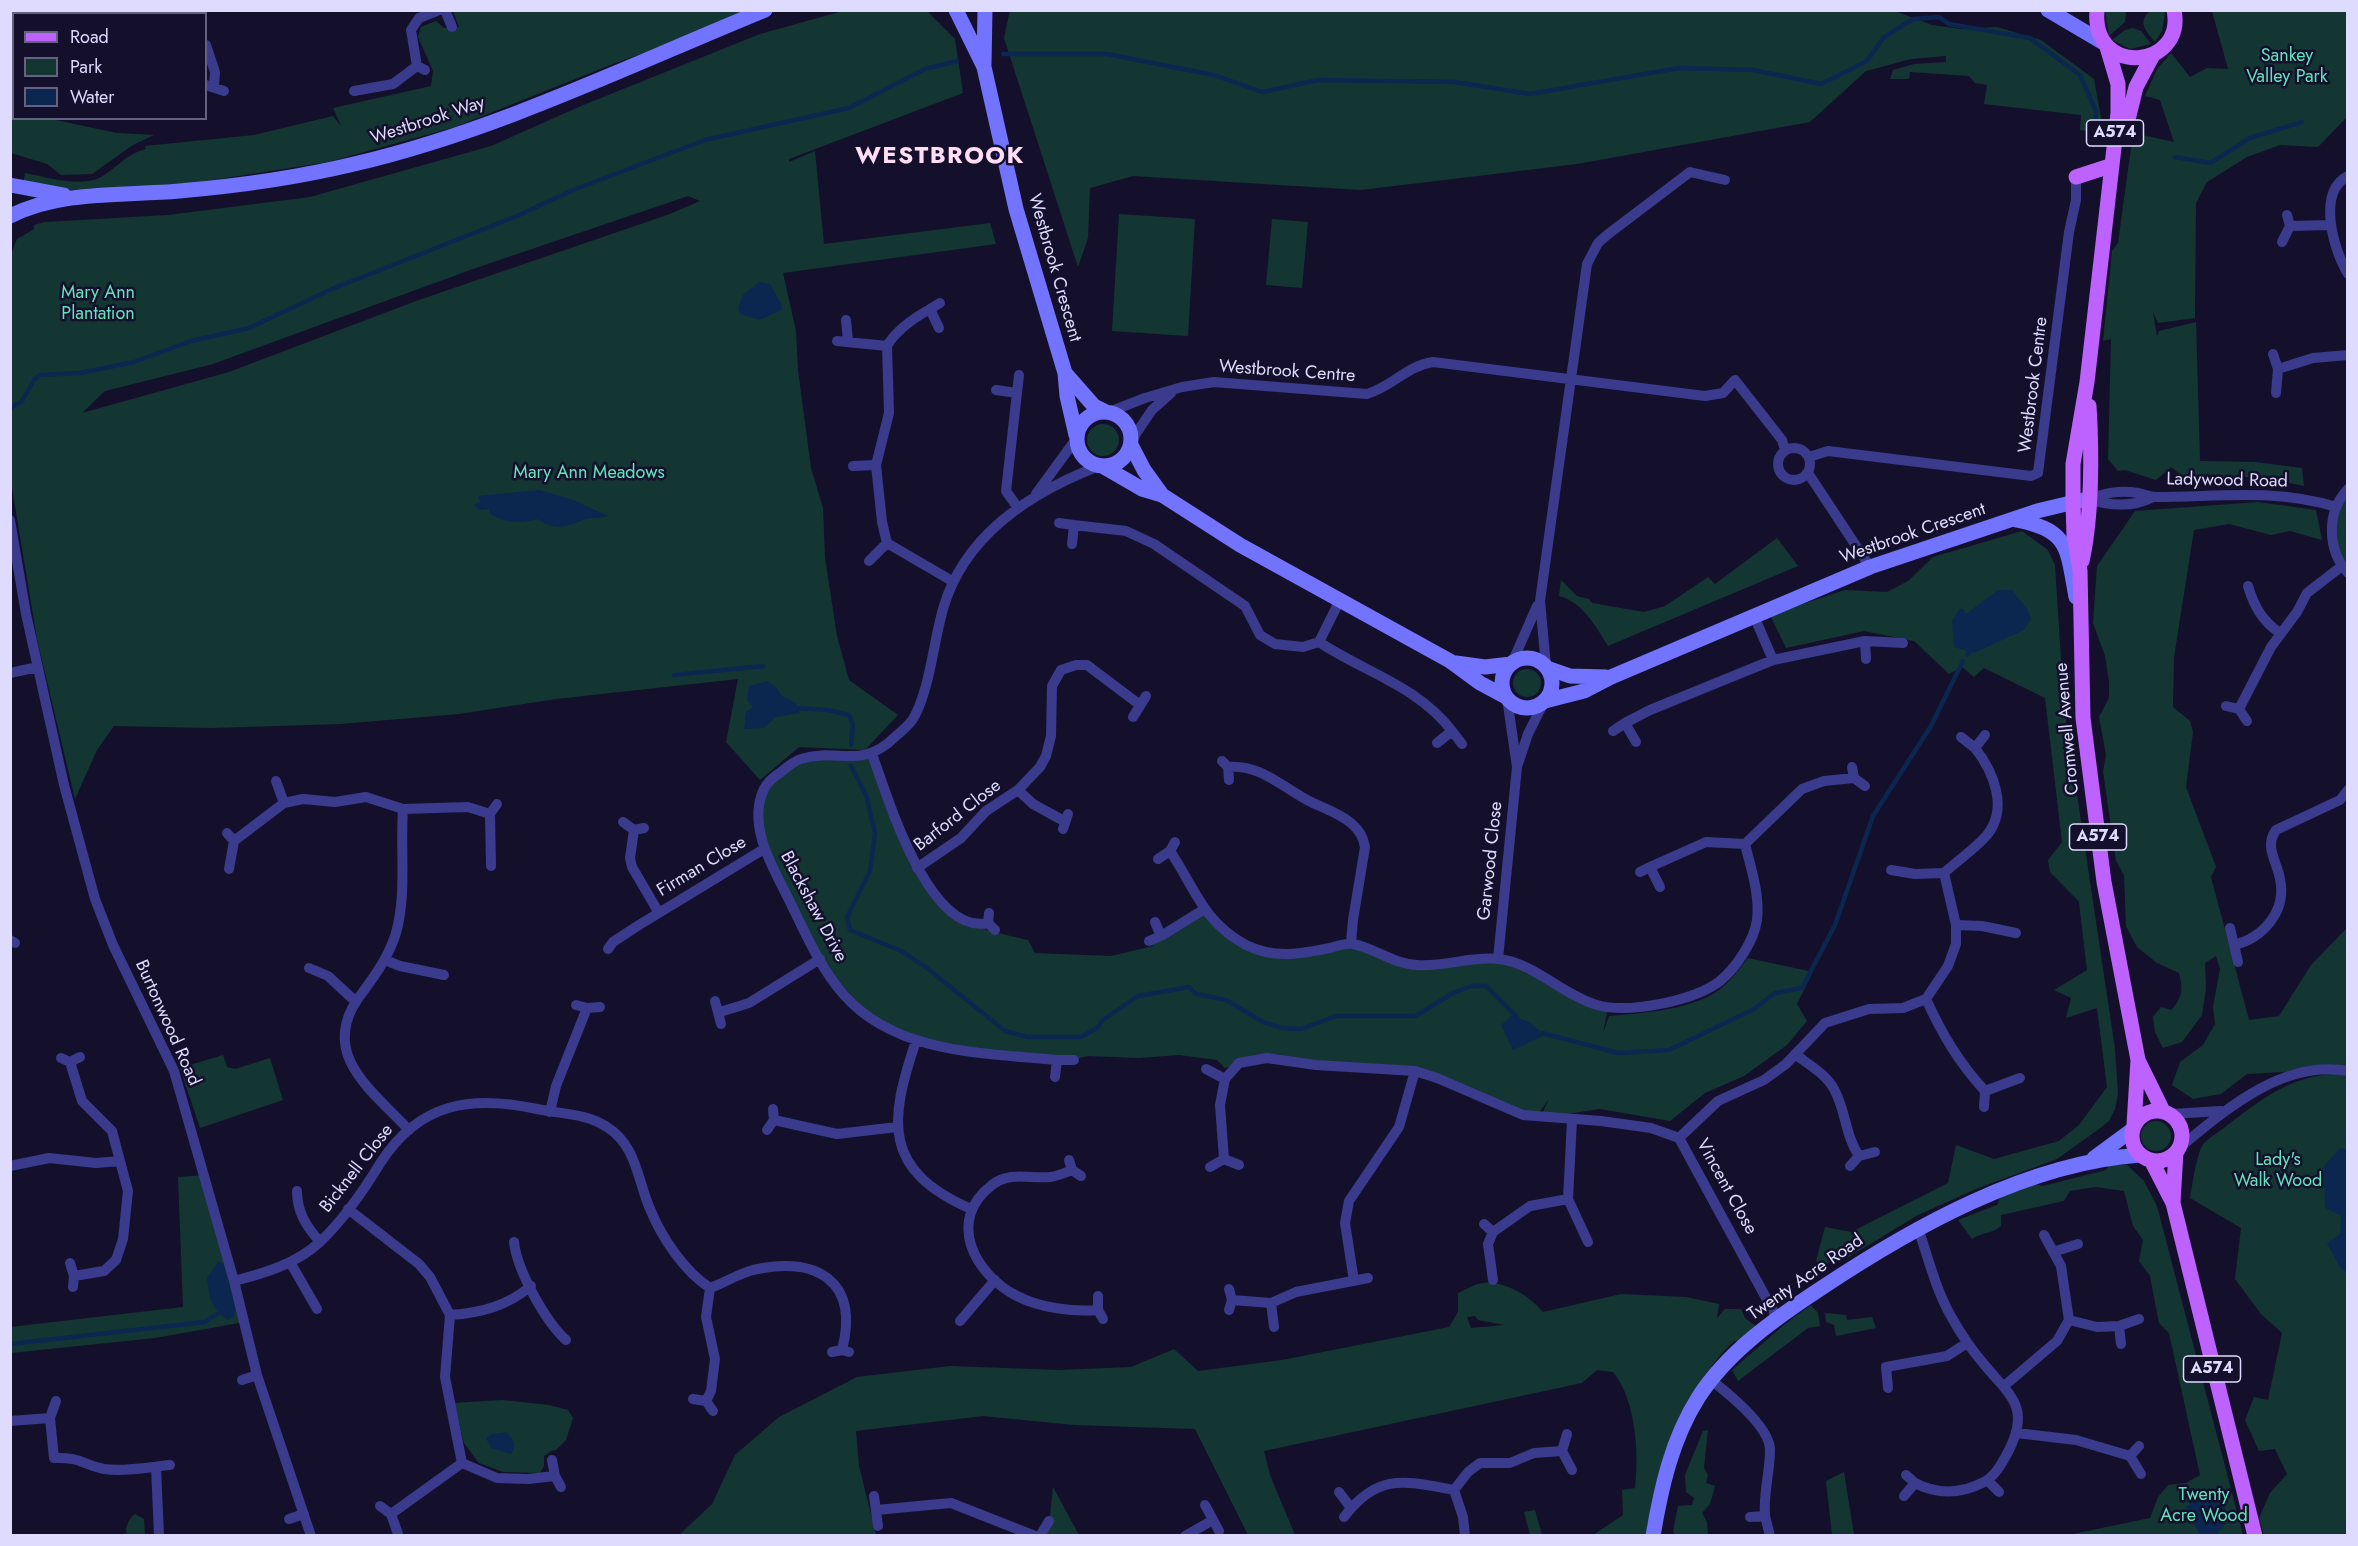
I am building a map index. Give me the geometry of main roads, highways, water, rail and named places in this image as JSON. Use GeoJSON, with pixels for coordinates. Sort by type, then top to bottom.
{"type":"FeatureCollection","features":[{"type":"Feature","properties":{"kind":"main road","name":"A574"},"geometry":{"type":"LineString","coordinates":[[2097,10],[2098,33],[2106,45]]}},
{"type":"Feature","properties":{"kind":"main road","name":"A574"},"geometry":{"type":"LineString","coordinates":[[2154,55],[2171,38],[2175,28],[2174,10]]}},
{"type":"Feature","properties":{"kind":"main road"},"geometry":{"type":"LineString","coordinates":[[2106,45],[2129,58],[2154,55]]}},
{"type":"Feature","properties":{"kind":"main road","name":"Cromwell Avenue"},"geometry":{"type":"LineString","coordinates":[[2106,45],[2114,67],[2118,99],[2104,219],[2104,248],[2087,382],[2073,464],[2080,501],[2074,535],[2080,571],[2079,612],[2083,718],[2104,882],[2138,1060],[2133,1127]]}},
{"type":"Feature","properties":{"kind":"main road","name":"Cromwell Avenue"},"geometry":{"type":"LineString","coordinates":[[2104,248],[2112,220],[2129,111],[2136,87],[2154,55]]}},
{"type":"Feature","properties":{"kind":"main road"},"geometry":{"type":"LineString","coordinates":[[2076,177],[2110,166]]}},
{"type":"Feature","properties":{"kind":"main road","name":"Cromwell Avenue"},"geometry":{"type":"LineString","coordinates":[[2138,1060],[2167,1113]]}},
{"type":"Feature","properties":{"kind":"main road","name":"A574"},"geometry":{"type":"LineString","coordinates":[[2167,1113],[2176,1119],[2182,1133],[2177,1150],[2173,1203]]}},
{"type":"Feature","properties":{"kind":"main road"},"geometry":{"type":"LineString","coordinates":[[2133,1127],[2143,1114],[2167,1113]]}},
{"type":"Feature","properties":{"kind":"main road","name":"A574"},"geometry":{"type":"LineString","coordinates":[[2133,1127],[2133,1143],[2146,1157],[2173,1203],[2255,1536]]}},
{"type":"Feature","properties":{"kind":"main road"},"geometry":{"type":"LineString","coordinates":[[2146,1157],[2165,1160],[2177,1150]]}},
{"type":"Feature","properties":{"kind":"water"},"geometry":{"type":"Polygon","coordinates":[[[759,282],[770,284],[781,303],[782,310],[759,320],[740,314],[738,307],[743,295],[759,282]]]}},
{"type":"Feature","properties":{"kind":"water"},"geometry":{"type":"Polygon","coordinates":[[[539,490],[571,499],[608,516],[586,519],[571,525],[554,526],[537,519],[524,522],[507,521],[490,514],[489,509],[480,510],[474,505],[480,502],[478,496],[539,490]]]}},
{"type":"Feature","properties":{"kind":"water"},"geometry":{"type":"Polygon","coordinates":[[[1998,590],[2012,590],[2028,610],[2031,619],[2024,630],[1974,653],[1954,647],[1952,621],[1959,609],[1963,609],[1966,614],[1998,590]]]}},
{"type":"Feature","properties":{"kind":"water"},"geometry":{"type":"Polygon","coordinates":[[[767,681],[776,687],[782,696],[796,703],[800,713],[776,717],[764,728],[744,729],[746,712],[753,707],[747,700],[749,686],[767,681]]]}},
{"type":"Feature","properties":{"kind":"water"},"geometry":{"type":"Polygon","coordinates":[[[1513,1015],[1529,1022],[1545,1035],[1513,1050],[1501,1025],[1513,1015]]]}},
{"type":"Feature","properties":{"kind":"water"},"geometry":{"type":"Polygon","coordinates":[[[2340,1148],[2347,1150],[2347,1273],[2339,1266],[2327,1243],[2340,1234],[2341,1216],[2325,1208],[2324,1166],[2340,1148]]]}},
{"type":"Feature","properties":{"kind":"water"},"geometry":{"type":"Polygon","coordinates":[[[219,1261],[229,1268],[238,1304],[234,1316],[228,1320],[214,1307],[208,1285],[207,1278],[219,1261]]]}},
{"type":"Feature","properties":{"kind":"water"},"geometry":{"type":"Polygon","coordinates":[[[506,1432],[514,1442],[511,1454],[491,1448],[486,1438],[492,1434],[506,1432]]]}},
{"type":"Feature","properties":{"kind":"water"},"geometry":{"type":"Polygon","coordinates":[[[2199,1498],[2224,1500],[2226,1523],[2216,1535],[2200,1535],[2186,1507],[2199,1498]]]}},
{"type":"Feature","properties":{"kind":"waterway"},"geometry":{"type":"LineString","coordinates":[[1003,54],[1107,54],[1214,75],[1262,92],[1318,80],[1455,82],[1530,94],[1679,68],[1753,70],[1821,84],[1867,61],[1883,38],[1913,19],[1939,17],[1949,24],[2030,38],[2080,75],[2096,111],[2094,145]]}},
{"type":"Feature","properties":{"kind":"waterway"},"geometry":{"type":"LineString","coordinates":[[10,408],[22,401],[34,380],[40,375],[80,373],[134,362],[191,341],[249,328],[332,289],[517,216],[573,190],[705,140],[849,108],[925,69],[957,61]]}},
{"type":"Feature","properties":{"kind":"waterway"},"geometry":{"type":"LineString","coordinates":[[2175,157],[2210,163],[2250,138],[2302,122]]}},
{"type":"Feature","properties":{"kind":"waterway"},"geometry":{"type":"LineString","coordinates":[[1542,1033],[1618,1053],[1669,1050],[1754,1009],[1775,993],[1802,988],[1835,925],[1873,816],[1931,726],[1963,661]]}},
{"type":"Feature","properties":{"kind":"waterway"},"geometry":{"type":"LineString","coordinates":[[674,675],[763,666]]}},
{"type":"Feature","properties":{"kind":"waterway"},"geometry":{"type":"LineString","coordinates":[[798,708],[828,710],[849,715],[853,725],[851,745]]}},
{"type":"Feature","properties":{"kind":"waterway"},"geometry":{"type":"LineString","coordinates":[[851,766],[866,795],[875,833],[870,871],[847,917],[850,930],[901,951],[927,968],[1005,1031],[1028,1037],[1081,1037],[1097,1028],[1103,1020],[1138,996],[1189,987],[1196,994],[1226,1000],[1263,1022],[1282,1028],[1301,1029],[1336,1016],[1416,1016],[1453,993],[1471,986],[1486,986],[1517,1017]]}},
{"type":"Feature","properties":{"kind":"waterway"},"geometry":{"type":"LineString","coordinates":[[10,1344],[205,1322],[217,1314]]}},
{"type":"Feature","properties":{"kind":"district","name":"WESTBROOK"},"geometry":{"type":"Point","coordinates":[940,157]}},
{"type":"Feature","properties":{"kind":"park label","name":"Sankey Valley Park"},"geometry":{"type":"Point","coordinates":[2287,67]}},
{"type":"Feature","properties":{"kind":"park label","name":"Mary Ann Plantation"},"geometry":{"type":"Point","coordinates":[98,304]}},
{"type":"Feature","properties":{"kind":"park label","name":"Mary Ann Meadows"},"geometry":{"type":"Point","coordinates":[589,474]}},
{"type":"Feature","properties":{"kind":"park label","name":"Lady's Walk Wood"},"geometry":{"type":"Point","coordinates":[2278,1171]}},
{"type":"Feature","properties":{"kind":"park label","name":"Twenty Acre Wood"},"geometry":{"type":"Point","coordinates":[2204,1506]}}]}
